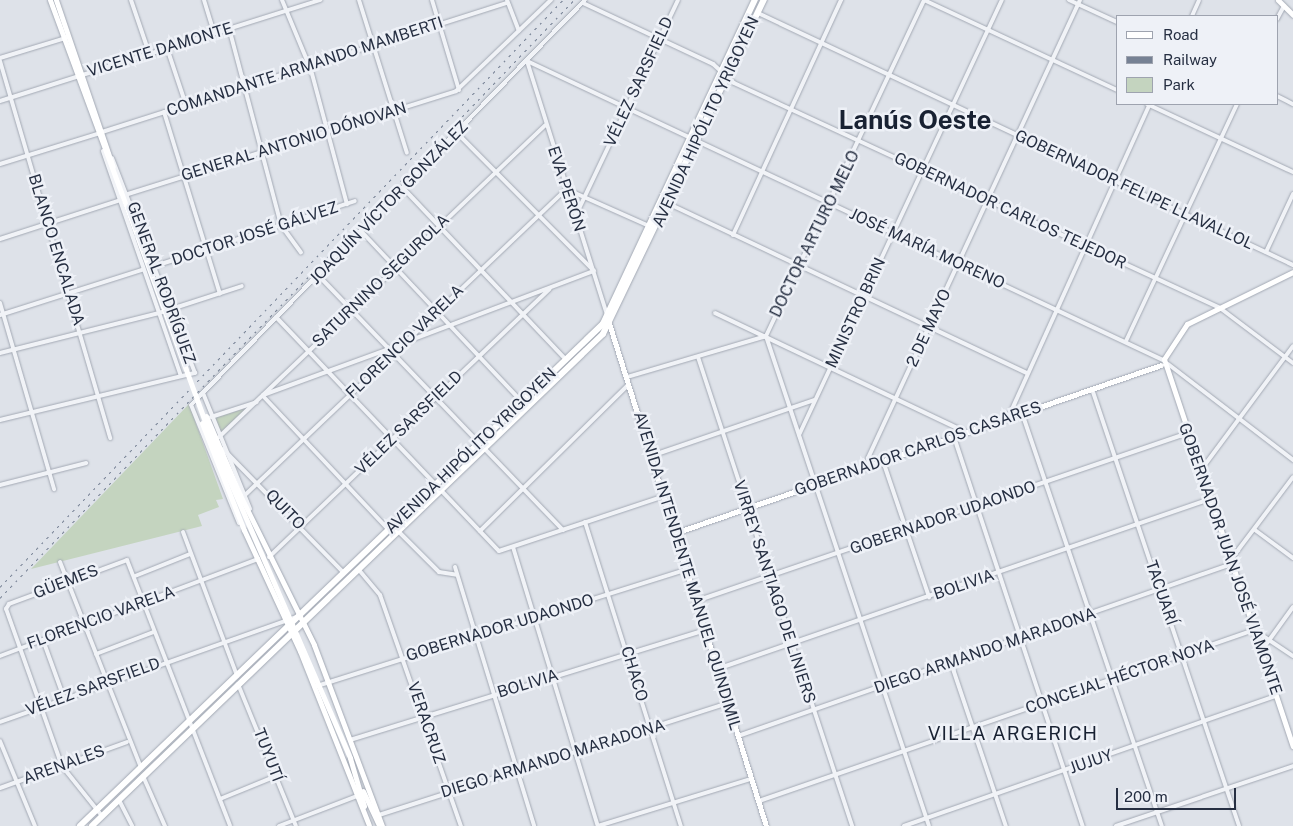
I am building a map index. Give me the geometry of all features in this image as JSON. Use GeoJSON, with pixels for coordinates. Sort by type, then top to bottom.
{"type":"FeatureCollection","features":[{"type":"Feature","properties":{"kind":"main road"},"geometry":{"type":"LineString","coordinates":[[50,0],[66,38],[196,395],[350,758],[370,825]]}},
{"type":"Feature","properties":{"kind":"main road"},"geometry":{"type":"LineString","coordinates":[[56,0],[66,38]]}},
{"type":"Feature","properties":{"kind":"main road","name":"AVENIDA HIPÓLITO YRIGOYEN"},"geometry":{"type":"LineString","coordinates":[[80,826],[566,360],[608,317],[755,0]]}},
{"type":"Feature","properties":{"kind":"main road","name":"AVENIDA HIPÓLITO YRIGOYEN"},"geometry":{"type":"LineString","coordinates":[[95,825],[143,776],[304,623],[610,326],[764,0]]}},
{"type":"Feature","properties":{"kind":"main road"},"geometry":{"type":"LineString","coordinates":[[1278,0],[1293,16]]}},
{"type":"Feature","properties":{"kind":"main road"},"geometry":{"type":"LineString","coordinates":[[1164,363],[1187,324],[1293,272]]}},
{"type":"Feature","properties":{"kind":"main road","name":"AVENIDA INTENDENTE MANUEL QUINDIMIL"},"geometry":{"type":"LineString","coordinates":[[608,317],[766,826]]}},
{"type":"Feature","properties":{"kind":"main road","name":"GOBERNADOR JUAN JOSÉ VIAMONTE"},"geometry":{"type":"LineString","coordinates":[[1164,363],[1276,696],[1292,738],[1293,746]]}},
{"type":"Feature","properties":{"kind":"main road","name":"GOBERNADOR CARLOS CASARES"},"geometry":{"type":"LineString","coordinates":[[675,533],[1164,363]]}},
{"type":"Feature","properties":{"kind":"main road"},"geometry":{"type":"LineString","coordinates":[[196,395],[269,557],[299,617],[304,623],[379,815],[381,826]]}},
{"type":"Feature","properties":{"kind":"main road"},"geometry":{"type":"LineString","coordinates":[[196,395],[210,449],[315,687],[370,825]]}},
{"type":"Feature","properties":{"kind":"main road"},"geometry":{"type":"LineString","coordinates":[[355,773],[381,826]]}},
{"type":"Feature","properties":{"kind":"street"},"geometry":{"type":"LineString","coordinates":[[131,0],[149,54]]}},
{"type":"Feature","properties":{"kind":"street"},"geometry":{"type":"LineString","coordinates":[[204,0],[214,33]]}},
{"type":"Feature","properties":{"kind":"street"},"geometry":{"type":"LineString","coordinates":[[282,0],[308,66],[347,204]]}},
{"type":"Feature","properties":{"kind":"street","name":"VICENTE DAMONTE"},"geometry":{"type":"LineString","coordinates":[[0,101],[320,0]]}},
{"type":"Feature","properties":{"kind":"street"},"geometry":{"type":"LineString","coordinates":[[359,0],[407,153]]}},
{"type":"Feature","properties":{"kind":"street"},"geometry":{"type":"LineString","coordinates":[[432,0],[459,90],[551,0]]}},
{"type":"Feature","properties":{"kind":"street","name":"VÉLEZ SARSFIELD"},"geometry":{"type":"LineString","coordinates":[[575,218],[678,0]]}},
{"type":"Feature","properties":{"kind":"street"},"geometry":{"type":"LineString","coordinates":[[733,234],[841,0]]}},
{"type":"Feature","properties":{"kind":"street"},"geometry":{"type":"LineString","coordinates":[[924,0],[1116,90]]}},
{"type":"Feature","properties":{"kind":"street","name":"DOCTOR ARTURO MELO"},"geometry":{"type":"LineString","coordinates":[[627,377],[766,336],[924,0]]}},
{"type":"Feature","properties":{"kind":"street","name":"MINISTRO BRIN"},"geometry":{"type":"LineString","coordinates":[[799,435],[1002,0]]}},
{"type":"Feature","properties":{"kind":"street"},"geometry":{"type":"LineString","coordinates":[[1069,0],[1079,2],[1116,21]]}},
{"type":"Feature","properties":{"kind":"street"},"geometry":{"type":"LineString","coordinates":[[1192,15],[1199,0]]}},
{"type":"Feature","properties":{"kind":"street"},"geometry":{"type":"LineString","coordinates":[[507,1],[519,31]]}},
{"type":"Feature","properties":{"kind":"street","name":"COMANDANTE ARMANDO MAMBERTI"},"geometry":{"type":"LineString","coordinates":[[0,164],[373,46],[507,1]]}},
{"type":"Feature","properties":{"kind":"street"},"geometry":{"type":"LineString","coordinates":[[584,1],[722,71]]}},
{"type":"Feature","properties":{"kind":"street","name":"JOAQUÍN VÍCTOR GONZÁLEZ"},"geometry":{"type":"LineString","coordinates":[[245,531],[191,405],[584,1]]}},
{"type":"Feature","properties":{"kind":"street","name":"2 DE MAYO"},"geometry":{"type":"LineString","coordinates":[[869,466],[897,396],[1079,2]]}},
{"type":"Feature","properties":{"kind":"street"},"geometry":{"type":"LineString","coordinates":[[1278,18],[1284,6]]}},
{"type":"Feature","properties":{"kind":"street","name":"GOBERNADOR FELIPE LLAVALLOL"},"geometry":{"type":"LineString","coordinates":[[758,13],[1293,265]]}},
{"type":"Feature","properties":{"kind":"street"},"geometry":{"type":"LineString","coordinates":[[229,28],[246,85],[281,225],[301,254]]}},
{"type":"Feature","properties":{"kind":"street"},"geometry":{"type":"LineString","coordinates":[[0,60],[66,38]]}},
{"type":"Feature","properties":{"kind":"street"},"geometry":{"type":"LineString","coordinates":[[167,48],[186,105]]}},
{"type":"Feature","properties":{"kind":"street","name":"BLANCO ENCALADA"},"geometry":{"type":"LineString","coordinates":[[0,60],[110,438]]}},
{"type":"Feature","properties":{"kind":"street","name":"JOSÉ MARÍA MORENO"},"geometry":{"type":"LineString","coordinates":[[527,61],[1126,341],[1164,363],[1293,460]]}},
{"type":"Feature","properties":{"kind":"street","name":"EVA PERÓN"},"geometry":{"type":"LineString","coordinates":[[527,61],[545,125],[608,317]]}},
{"type":"Feature","properties":{"kind":"street","name":"GOBERNADOR CARLOS TEJEDOR"},"geometry":{"type":"LineString","coordinates":[[722,71],[727,78],[791,110],[1220,308],[1293,363]]}},
{"type":"Feature","properties":{"kind":"street","name":"GENERAL ANTONIO DÓNOVAN"},"geometry":{"type":"LineString","coordinates":[[128,194],[459,90]]}},
{"type":"Feature","properties":{"kind":"street"},"geometry":{"type":"LineString","coordinates":[[1278,96],[1293,104]]}},
{"type":"Feature","properties":{"kind":"street"},"geometry":{"type":"LineString","coordinates":[[1008,418],[1026,373],[1149,105]]}},
{"type":"Feature","properties":{"kind":"street"},"geometry":{"type":"LineString","coordinates":[[1151,105],[1293,172]]}},
{"type":"Feature","properties":{"kind":"street"},"geometry":{"type":"LineString","coordinates":[[1126,341],[1237,105]]}},
{"type":"Feature","properties":{"kind":"street"},"geometry":{"type":"LineString","coordinates":[[164,112],[220,294]]}},
{"type":"Feature","properties":{"kind":"street","name":"SATURNINO SEGUROLA"},"geometry":{"type":"LineString","coordinates":[[219,438],[308,350],[545,125]]}},
{"type":"Feature","properties":{"kind":"street"},"geometry":{"type":"LineString","coordinates":[[389,530],[263,396],[594,272],[536,216],[457,133]]}},
{"type":"Feature","properties":{"kind":"street","name":"GENERAL RODRÍGUEZ"},"geometry":{"type":"LineString","coordinates":[[106,150],[128,194],[195,373],[180,376],[118,201],[106,150]]}},
{"type":"Feature","properties":{"kind":"street"},"geometry":{"type":"LineString","coordinates":[[403,188],[566,360]]}},
{"type":"Feature","properties":{"kind":"street"},"geometry":{"type":"LineString","coordinates":[[566,189],[649,226]]}},
{"type":"Feature","properties":{"kind":"street","name":"FLORENCIO VARELA"},"geometry":{"type":"LineString","coordinates":[[242,496],[304,440],[437,310],[566,189]]}},
{"type":"Feature","properties":{"kind":"street"},"geometry":{"type":"LineString","coordinates":[[1266,252],[1293,194]]}},
{"type":"Feature","properties":{"kind":"street"},"geometry":{"type":"LineString","coordinates":[[0,239],[118,201]]}},
{"type":"Feature","properties":{"kind":"street","name":"DOCTOR JOSÉ GÁLVEZ"},"geometry":{"type":"LineString","coordinates":[[155,266],[355,201]]}},
{"type":"Feature","properties":{"kind":"street"},"geometry":{"type":"LineString","coordinates":[[667,203],[1026,373]]}},
{"type":"Feature","properties":{"kind":"street"},"geometry":{"type":"LineString","coordinates":[[361,231],[522,402]]}},
{"type":"Feature","properties":{"kind":"street"},"geometry":{"type":"LineString","coordinates":[[2,314],[142,270]]}},
{"type":"Feature","properties":{"kind":"street"},"geometry":{"type":"LineString","coordinates":[[318,276],[479,443]]}},
{"type":"Feature","properties":{"kind":"street"},"geometry":{"type":"LineString","coordinates":[[0,353],[158,313],[242,286]]}},
{"type":"Feature","properties":{"kind":"street","name":"VÉLEZ SARSFIELD"},"geometry":{"type":"LineString","coordinates":[[269,557],[549,289]]}},
{"type":"Feature","properties":{"kind":"street"},"geometry":{"type":"LineString","coordinates":[[0,303],[54,489]]}},
{"type":"Feature","properties":{"kind":"street"},"geometry":{"type":"LineString","coordinates":[[715,313],[897,396],[966,432]]}},
{"type":"Feature","properties":{"kind":"street"},"geometry":{"type":"LineString","coordinates":[[276,317],[499,551],[664,496]]}},
{"type":"Feature","properties":{"kind":"street"},"geometry":{"type":"LineString","coordinates":[[766,336],[929,826]]}},
{"type":"Feature","properties":{"kind":"street"},"geometry":{"type":"LineString","coordinates":[[1201,470],[1293,346]]}},
{"type":"Feature","properties":{"kind":"street","name":"VIRREY SANTIAGO DE LINIERS"},"geometry":{"type":"LineString","coordinates":[[698,357],[745,508],[852,826]]}},
{"type":"Feature","properties":{"kind":"street"},"geometry":{"type":"LineString","coordinates":[[0,420],[180,376]]}},
{"type":"Feature","properties":{"kind":"street"},"geometry":{"type":"LineString","coordinates":[[480,531],[629,384]]}},
{"type":"Feature","properties":{"kind":"street","name":"TACUARÍ"},"geometry":{"type":"LineString","coordinates":[[1092,389],[1239,826]]}},
{"type":"Feature","properties":{"kind":"street"},"geometry":{"type":"LineString","coordinates":[[202,393],[242,496]]}},
{"type":"Feature","properties":{"kind":"street"},"geometry":{"type":"LineString","coordinates":[[651,456],[815,400]]}},
{"type":"Feature","properties":{"kind":"street"},"geometry":{"type":"LineString","coordinates":[[211,417],[257,402]]}},
{"type":"Feature","properties":{"kind":"street"},"geometry":{"type":"LineString","coordinates":[[1022,413],[1162,826]]}},
{"type":"Feature","properties":{"kind":"street","name":"GOBERNADOR UDAONDO"},"geometry":{"type":"LineString","coordinates":[[696,601],[768,578],[1188,433]]}},
{"type":"Feature","properties":{"kind":"street"},"geometry":{"type":"LineString","coordinates":[[954,436],[1083,826]]}},
{"type":"Feature","properties":{"kind":"street"},"geometry":{"type":"LineString","coordinates":[[484,448],[563,530]]}},
{"type":"Feature","properties":{"kind":"street","name":"QUITO"},"geometry":{"type":"LineString","coordinates":[[223,449],[344,573]]}},
{"type":"Feature","properties":{"kind":"street"},"geometry":{"type":"LineString","coordinates":[[883,461],[929,597]]}},
{"type":"Feature","properties":{"kind":"street"},"geometry":{"type":"LineString","coordinates":[[0,484],[86,463]]}},
{"type":"Feature","properties":{"kind":"street"},"geometry":{"type":"LineString","coordinates":[[1231,563],[1293,477]]}},
{"type":"Feature","properties":{"kind":"street","name":"BOLIVIA"},"geometry":{"type":"LineString","coordinates":[[717,669],[1210,499]]}},
{"type":"Feature","properties":{"kind":"street","name":"CHACO"},"geometry":{"type":"LineString","coordinates":[[585,522],[610,594],[681,826]]}},
{"type":"Feature","properties":{"kind":"street"},"geometry":{"type":"LineString","coordinates":[[1254,530],[1293,558]]}},
{"type":"Feature","properties":{"kind":"street"},"geometry":{"type":"LineString","coordinates":[[398,531],[439,572],[457,575]]}},
{"type":"Feature","properties":{"kind":"street"},"geometry":{"type":"LineString","coordinates":[[183,532],[237,676]]}},
{"type":"Feature","properties":{"kind":"street"},"geometry":{"type":"LineString","coordinates":[[513,547],[554,676],[598,826],[751,779]]}},
{"type":"Feature","properties":{"kind":"street"},"geometry":{"type":"LineString","coordinates":[[190,554],[135,576],[191,730],[230,826]]}},
{"type":"Feature","properties":{"kind":"street","name":"FLORENCIO VARELA"},"geometry":{"type":"LineString","coordinates":[[0,656],[258,559]]}},
{"type":"Feature","properties":{"kind":"street","name":"GÜEMES"},"geometry":{"type":"LineString","coordinates":[[20,648],[6,606],[68,580],[127,560],[135,576]]}},
{"type":"Feature","properties":{"kind":"street"},"geometry":{"type":"LineString","coordinates":[[60,562],[85,624],[127,742],[140,768]]}},
{"type":"Feature","properties":{"kind":"street","name":"DIEGO ARMANDO MARADONA"},"geometry":{"type":"LineString","coordinates":[[738,736],[1090,615],[1231,563]]}},
{"type":"Feature","properties":{"kind":"street"},"geometry":{"type":"LineString","coordinates":[[455,567],[534,826]]}},
{"type":"Feature","properties":{"kind":"street","name":"VERACRUZ"},"geometry":{"type":"LineString","coordinates":[[359,570],[380,594],[461,826]]}},
{"type":"Feature","properties":{"kind":"street","name":"GOBERNADOR UDAONDO"},"geometry":{"type":"LineString","coordinates":[[315,687],[686,570]]}},
{"type":"Feature","properties":{"kind":"street"},"geometry":{"type":"LineString","coordinates":[[1262,650],[1293,607]]}},
{"type":"Feature","properties":{"kind":"street","name":"VÉLEZ SARSFIELD"},"geometry":{"type":"LineString","coordinates":[[0,722],[284,618],[299,617]]}},
{"type":"Feature","properties":{"kind":"street","name":"BOLIVIA"},"geometry":{"type":"LineString","coordinates":[[350,740],[705,630]]}},
{"type":"Feature","properties":{"kind":"street"},"geometry":{"type":"LineString","coordinates":[[1254,630],[1293,656]]}},
{"type":"Feature","properties":{"kind":"street","name":"CONCEJAL HÉCTOR NOYA"},"geometry":{"type":"LineString","coordinates":[[759,801],[1254,630]]}},
{"type":"Feature","properties":{"kind":"street"},"geometry":{"type":"LineString","coordinates":[[96,654],[154,632]]}},
{"type":"Feature","properties":{"kind":"street"},"geometry":{"type":"LineString","coordinates":[[43,640],[64,698]]}},
{"type":"Feature","properties":{"kind":"street"},"geometry":{"type":"LineString","coordinates":[[20,648],[62,766],[102,816]]}},
{"type":"Feature","properties":{"kind":"street"},"geometry":{"type":"LineString","coordinates":[[952,663],[1006,826]]}},
{"type":"Feature","properties":{"kind":"street","name":"TUYUTÍ"},"geometry":{"type":"LineString","coordinates":[[238,684],[296,826]]}},
{"type":"Feature","properties":{"kind":"street","name":"JUJUY"},"geometry":{"type":"LineString","coordinates":[[904,826],[1276,696]]}},
{"type":"Feature","properties":{"kind":"street","name":"DIEGO ARMANDO MARADONA"},"geometry":{"type":"LineString","coordinates":[[379,815],[728,703]]}},
{"type":"Feature","properties":{"kind":"street"},"geometry":{"type":"LineString","coordinates":[[0,741],[35,826]]}},
{"type":"Feature","properties":{"kind":"street","name":"ARENALES"},"geometry":{"type":"LineString","coordinates":[[0,788],[127,742]]}},
{"type":"Feature","properties":{"kind":"street"},"geometry":{"type":"LineString","coordinates":[[1116,826],[1293,766]]}},
{"type":"Feature","properties":{"kind":"street"},"geometry":{"type":"LineString","coordinates":[[143,776],[164,826]]}},
{"type":"Feature","properties":{"kind":"street"},"geometry":{"type":"LineString","coordinates":[[220,799],[276,776]]}},
{"type":"Feature","properties":{"kind":"street"},"geometry":{"type":"LineString","coordinates":[[279,826],[357,796]]}},
{"type":"Feature","properties":{"kind":"street"},"geometry":{"type":"LineString","coordinates":[[119,800],[132,826]]}},
{"type":"Feature","properties":{"kind":"street"},"geometry":{"type":"LineString","coordinates":[[90,816],[95,825]]}},
{"type":"Feature","properties":{"kind":"green space"},"geometry":{"type":"Polygon","coordinates":[[[189,404],[223,499],[216,500],[219,507],[198,515],[202,526],[31,569],[189,404]]]}},
{"type":"Feature","properties":{"kind":"green space"},"geometry":{"type":"Polygon","coordinates":[[[249,407],[221,432],[215,418],[249,407]]]}},
{"type":"Feature","properties":{"kind":"railway"},"geometry":{"type":"LineString","coordinates":[[0,587],[563,0]]}},
{"type":"Feature","properties":{"kind":"railway"},"geometry":{"type":"LineString","coordinates":[[0,598],[574,0]]}},
{"type":"Feature","properties":{"kind":"district","name":"Lanús Oeste"},"geometry":{"type":"Point","coordinates":[915,120]}},
{"type":"Feature","properties":{"kind":"district","name":"VILLA ARGERICH"},"geometry":{"type":"Point","coordinates":[1013,734]}}]}
